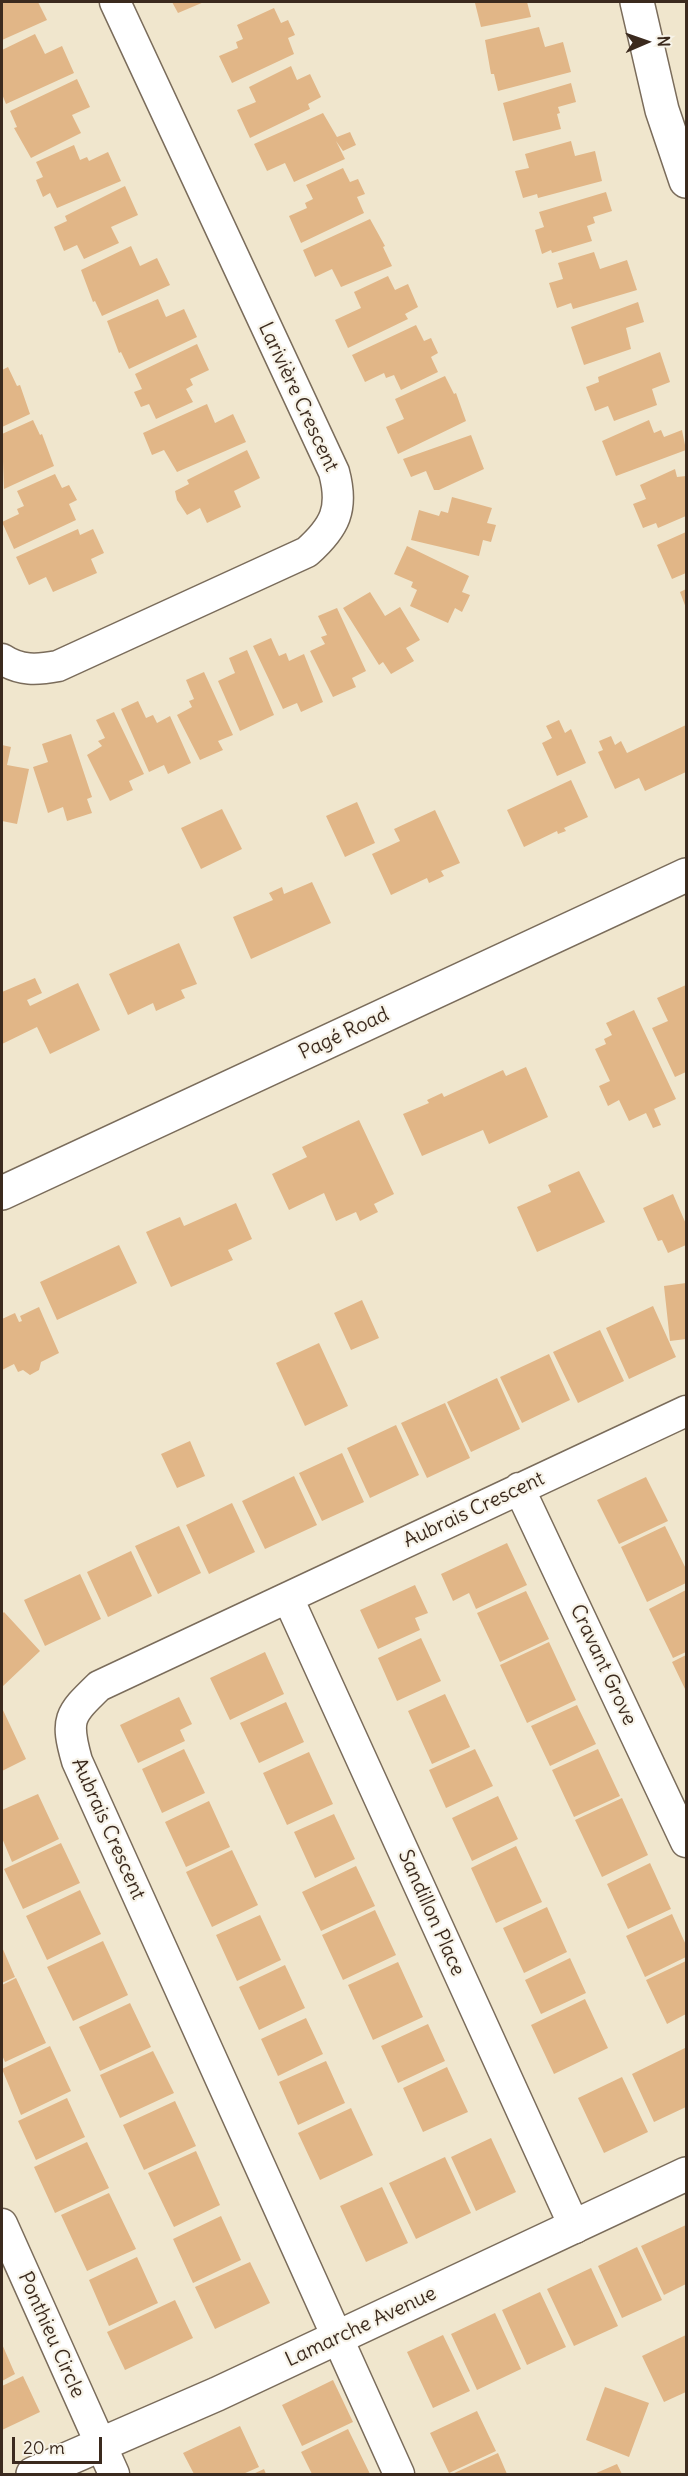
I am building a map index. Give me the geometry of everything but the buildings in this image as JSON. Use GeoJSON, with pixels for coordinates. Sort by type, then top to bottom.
{"type":"FeatureCollection","features":[{"type":"Feature","properties":{"kind":"street","name":"Larivière Crescent"},"geometry":{"type":"LineString","coordinates":[[2,658],[14,667],[37,670],[58,666],[307,552],[326,535],[337,513],[339,492],[334,472],[115,2]]}},
{"type":"Feature","properties":{"kind":"street"},"geometry":{"type":"LineString","coordinates":[[637,2],[662,110],[687,181]]}},
{"type":"Feature","properties":{"kind":"street","name":"Pagé Road"},"geometry":{"type":"LineString","coordinates":[[2,1193],[687,876]]}},
{"type":"Feature","properties":{"kind":"street","name":"Aubrais Crescent"},"geometry":{"type":"LineString","coordinates":[[399,2475],[77,1761],[70,1736],[73,1712],[99,1686],[687,1411]]}},
{"type":"Feature","properties":{"kind":"street","name":"Cravant Grove"},"geometry":{"type":"LineString","coordinates":[[519,1488],[687,1842]]}},
{"type":"Feature","properties":{"kind":"street","name":"Sandillon Place"},"geometry":{"type":"LineString","coordinates":[[288,1598],[575,2228]]}},
{"type":"Feature","properties":{"kind":"street","name":"Lamarche Avenue"},"geometry":{"type":"LineString","coordinates":[[33,2475],[107,2460],[337,2338],[687,2174]]}},
{"type":"Feature","properties":{"kind":"street","name":"Ponthieu Circle"},"geometry":{"type":"LineString","coordinates":[[2,2224],[107,2460]]}}]}
